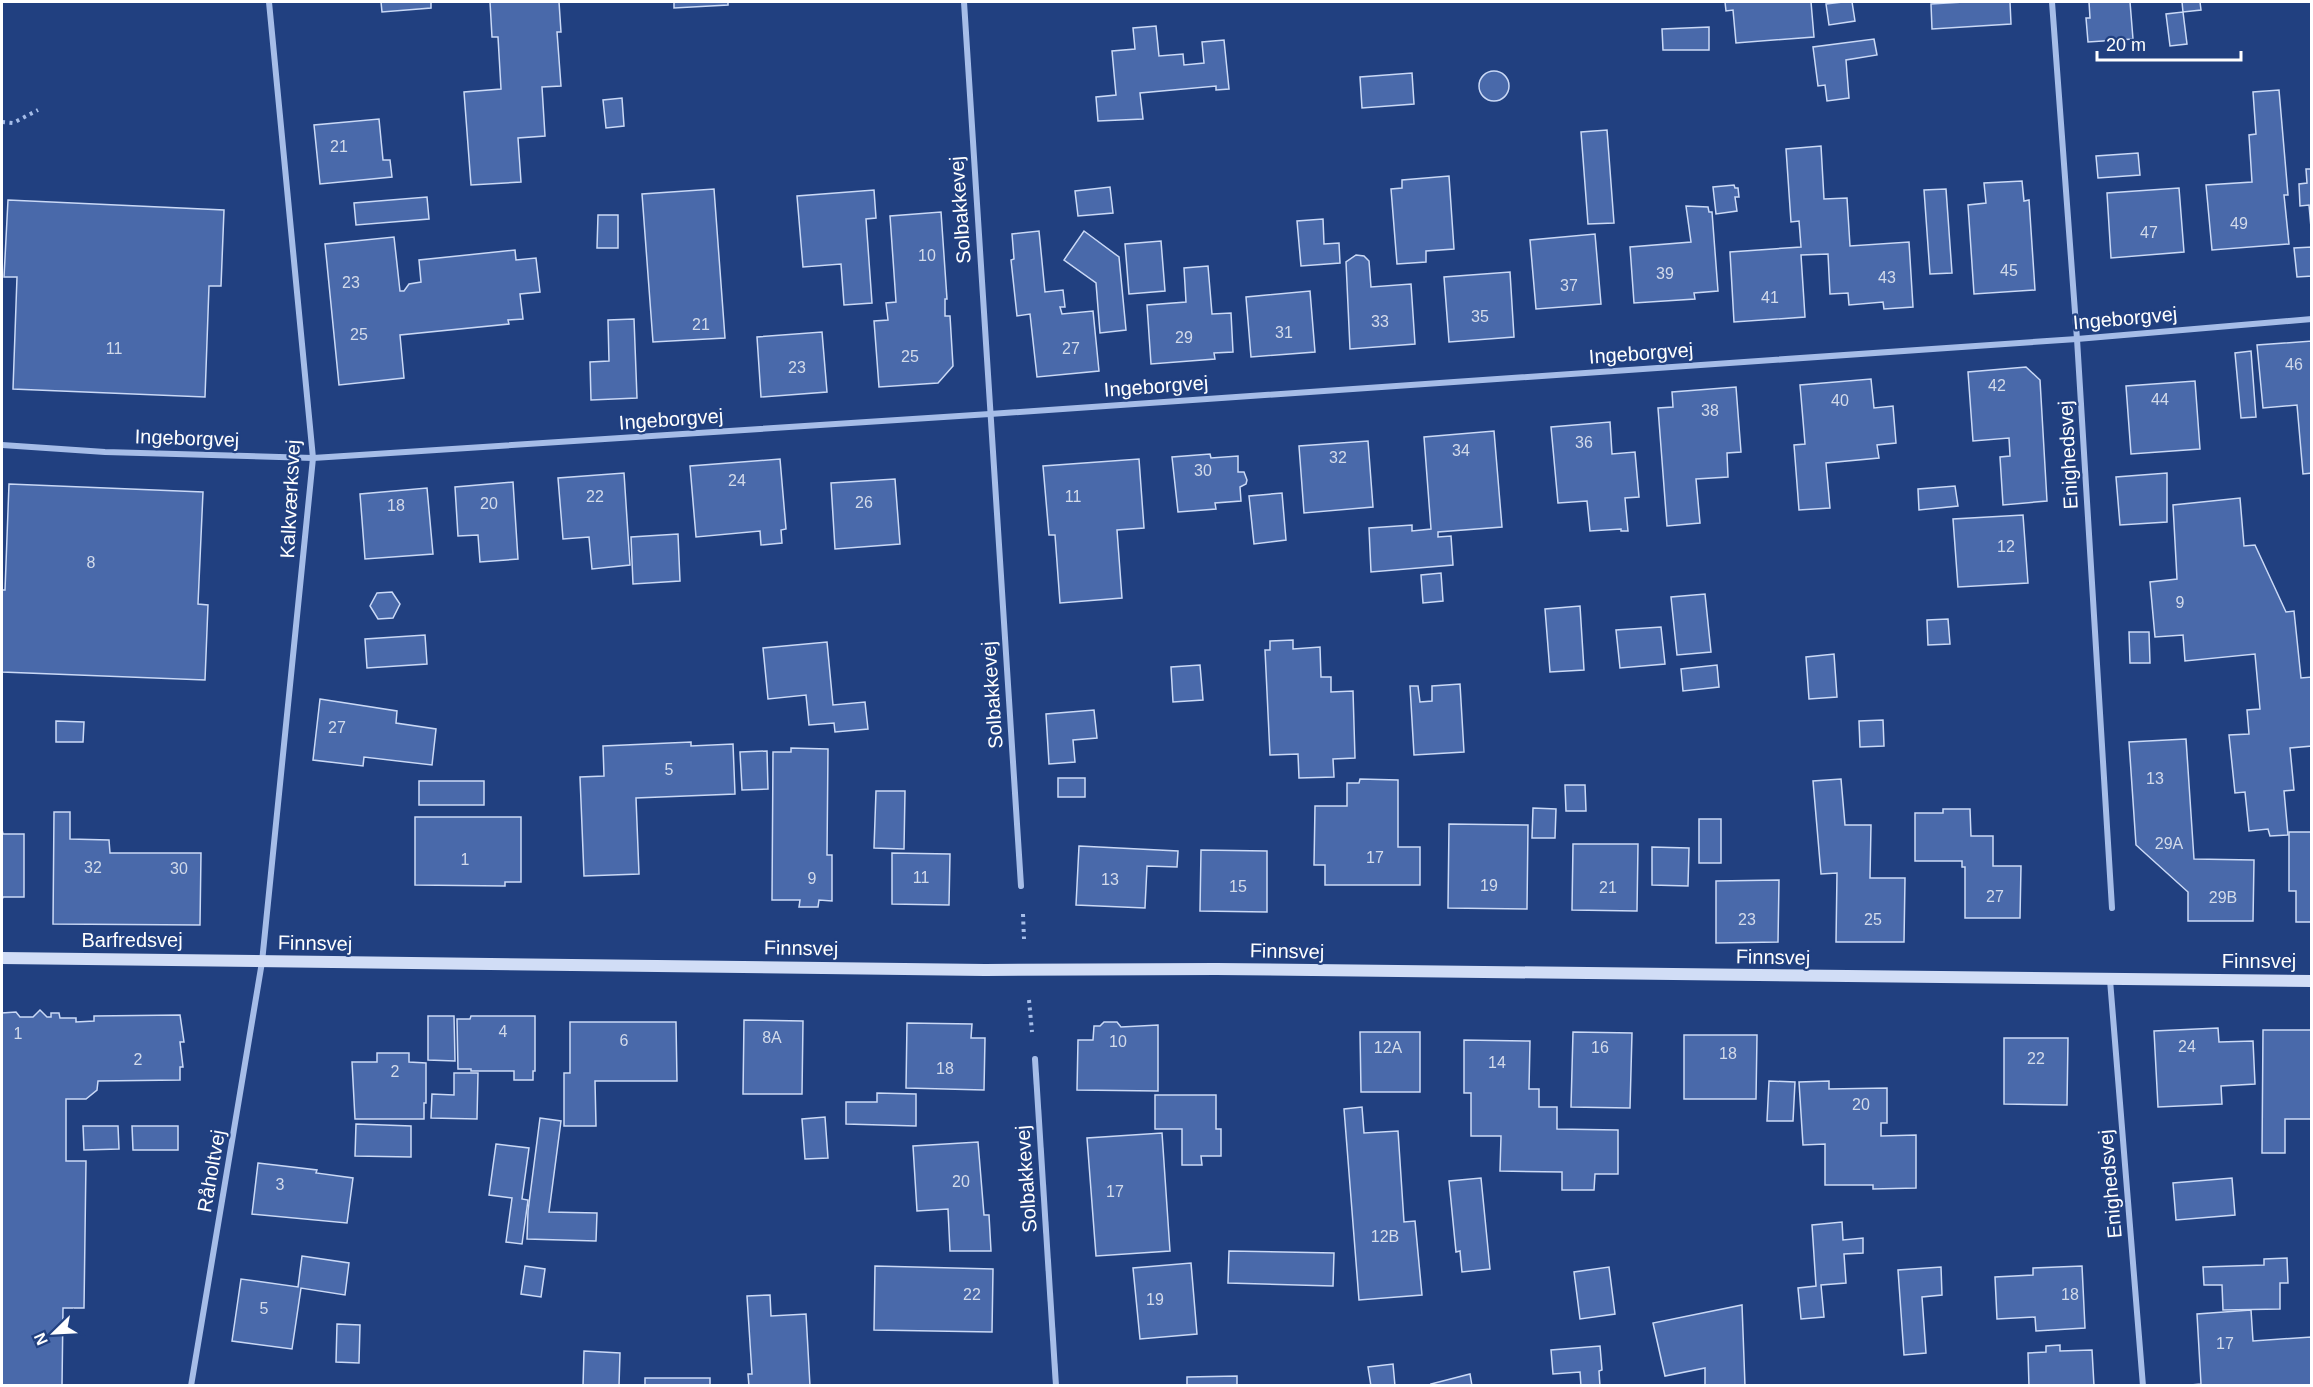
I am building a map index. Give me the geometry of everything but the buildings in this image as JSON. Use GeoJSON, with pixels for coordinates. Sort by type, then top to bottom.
{"type":"FeatureCollection","features":[{"type":"Feature","properties":{"kind":"street","name":"Kalkværksvej"},"geometry":{"type":"LineString","coordinates":[[262,962],[313,459],[269,2]]}},
{"type":"Feature","properties":{"kind":"street","name":"Solbakkevej"},"geometry":{"type":"LineString","coordinates":[[964,2],[1021,886]]}},
{"type":"Feature","properties":{"kind":"street","name":"Enighedsvej"},"geometry":{"type":"LineString","coordinates":[[2052,2],[2077,339],[2112,908]]}},
{"type":"Feature","properties":{"kind":"street","name":"Ingeborgvej"},"geometry":{"type":"LineString","coordinates":[[2,445],[105,452],[313,459],[2077,339],[2312,319]]}},
{"type":"Feature","properties":{"kind":"street","name":"Barfredsvej"},"geometry":{"type":"LineString","coordinates":[[2,958],[262,962]]}},
{"type":"Feature","properties":{"kind":"street","name":"Finnsvej"},"geometry":{"type":"LineString","coordinates":[[262,962],[1026,970],[1216,969],[2312,981]]}},
{"type":"Feature","properties":{"kind":"street","name":"Råholtvej"},"geometry":{"type":"LineString","coordinates":[[191,1386],[262,962]]}},
{"type":"Feature","properties":{"kind":"street","name":"Enighedsvej"},"geometry":{"type":"LineString","coordinates":[[2110,980],[2143,1386]]}},
{"type":"Feature","properties":{"kind":"street","name":"Solbakkevej"},"geometry":{"type":"LineString","coordinates":[[1035,1059],[1056,1386]]}},
{"type":"Feature","properties":{"kind":"path"},"geometry":{"type":"LineString","coordinates":[[2,122],[13,123],[38,110]]}},
{"type":"Feature","properties":{"kind":"path"},"geometry":{"type":"LineString","coordinates":[[1021,886],[1035,1059]]}}]}
